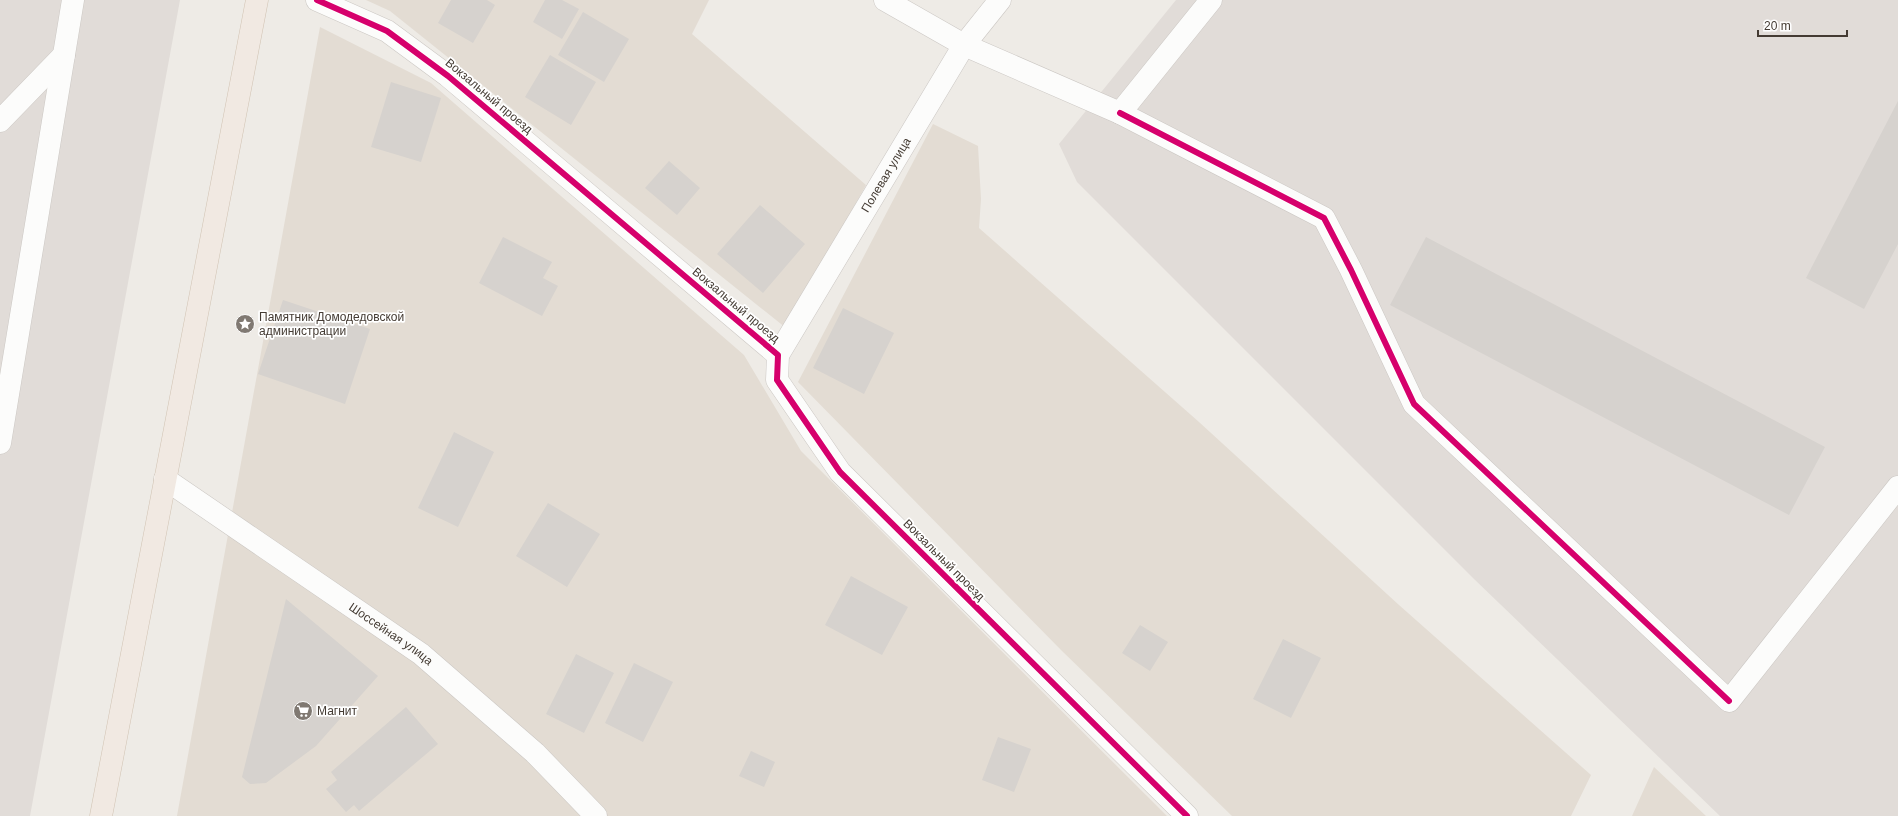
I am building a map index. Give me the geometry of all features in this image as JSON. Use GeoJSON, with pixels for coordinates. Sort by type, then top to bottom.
{"type":"FeatureCollection","features":[{"type":"Feature","properties":{"kind":"main road"},"geometry":{"type":"LineString","coordinates":[[101,816],[257,0]]}},
{"type":"Feature","properties":{"kind":"street"},"geometry":{"type":"LineString","coordinates":[[0,443],[73,0]]}},
{"type":"Feature","properties":{"kind":"street","name":"Вокзальный проезд"},"geometry":{"type":"LineString","coordinates":[[316,0],[387,32],[448,76],[778,355],[777,380],[840,472],[1187,816]]}},
{"type":"Feature","properties":{"kind":"street"},"geometry":{"type":"LineString","coordinates":[[885,0],[964,45],[1120,113],[1324,218],[1351,270],[1414,404],[1729,701],[1898,487]]}},
{"type":"Feature","properties":{"kind":"street","name":"Полевая улица"},"geometry":{"type":"LineString","coordinates":[[778,355],[964,45],[1000,0]]}},
{"type":"Feature","properties":{"kind":"street"},"geometry":{"type":"LineString","coordinates":[[1120,113],[1211,0]]}},
{"type":"Feature","properties":{"kind":"street"},"geometry":{"type":"LineString","coordinates":[[0,121],[64,55]]}},
{"type":"Feature","properties":{"kind":"street","name":"Шоссейная улица"},"geometry":{"type":"LineString","coordinates":[[165,479],[421,654],[535,753],[596,816]]}},
{"type":"Feature","properties":{"kind":"shaded area"},"geometry":{"type":"Polygon","coordinates":[[[0,0],[180,0],[30,816],[0,816],[0,0]]]}},
{"type":"Feature","properties":{"kind":"shaded area"},"geometry":{"type":"Polygon","coordinates":[[[366,0],[709,0],[692,34],[866,185],[786,328],[390,11],[366,0]]]}},
{"type":"Feature","properties":{"kind":"shaded area"},"geometry":{"type":"Polygon","coordinates":[[[1176,0],[1898,0],[1898,816],[1720,816],[1474,579],[1077,182],[1059,144],[1176,0]]]}},
{"type":"Feature","properties":{"kind":"shaded area"},"geometry":{"type":"Polygon","coordinates":[[[320,27],[431,83],[744,355],[801,451],[1167,816],[177,816],[320,27]]]}},
{"type":"Feature","properties":{"kind":"shaded area"},"geometry":{"type":"Polygon","coordinates":[[[933,124],[978,146],[981,199],[979,228],[1199,422],[1399,605],[1591,775],[1571,816],[1232,816],[1061,650],[798,382],[933,124]]]}},
{"type":"Feature","properties":{"kind":"shaded area"},"geometry":{"type":"Polygon","coordinates":[[[1654,767],[1706,816],[1632,816],[1654,767]]]}},
{"type":"Feature","properties":{"kind":"building"},"geometry":{"type":"Polygon","coordinates":[[[451,0],[487,0],[495,5],[473,43],[438,23],[451,0]]]}},
{"type":"Feature","properties":{"kind":"building"},"geometry":{"type":"Polygon","coordinates":[[[545,0],[562,0],[579,9],[562,39],[533,22],[545,0]]]}},
{"type":"Feature","properties":{"kind":"building"},"geometry":{"type":"Polygon","coordinates":[[[583,12],[629,39],[604,82],[558,55],[583,12]]]}},
{"type":"Feature","properties":{"kind":"building"},"geometry":{"type":"Polygon","coordinates":[[[550,55],[596,82],[571,125],[525,97],[550,55]]]}},
{"type":"Feature","properties":{"kind":"building"},"geometry":{"type":"Polygon","coordinates":[[[391,82],[441,98],[421,162],[371,147],[391,82]]]}},
{"type":"Feature","properties":{"kind":"building"},"geometry":{"type":"Polygon","coordinates":[[[1898,101],[1898,244],[1864,309],[1806,278],[1898,101]]]}},
{"type":"Feature","properties":{"kind":"building"},"geometry":{"type":"Polygon","coordinates":[[[669,161],[700,188],[677,215],[645,188],[669,161]]]}},
{"type":"Feature","properties":{"kind":"building"},"geometry":{"type":"Polygon","coordinates":[[[760,205],[805,244],[763,293],[717,254],[760,205]]]}},
{"type":"Feature","properties":{"kind":"building"},"geometry":{"type":"Polygon","coordinates":[[[503,237],[552,262],[543,278],[558,286],[542,316],[479,283],[503,237]]]}},
{"type":"Feature","properties":{"kind":"building"},"geometry":{"type":"Polygon","coordinates":[[[1426,237],[1825,447],[1789,515],[1390,305],[1426,237]]]}},
{"type":"Feature","properties":{"kind":"building"},"geometry":{"type":"Polygon","coordinates":[[[283,300],[370,329],[345,404],[258,374],[283,300]]]}},
{"type":"Feature","properties":{"kind":"building"},"geometry":{"type":"Polygon","coordinates":[[[843,308],[894,333],[864,394],[813,368],[843,308]]]}},
{"type":"Feature","properties":{"kind":"building"},"geometry":{"type":"Polygon","coordinates":[[[454,432],[494,452],[458,527],[418,508],[454,432]]]}},
{"type":"Feature","properties":{"kind":"building"},"geometry":{"type":"Polygon","coordinates":[[[548,503],[600,534],[567,587],[516,556],[548,503]]]}},
{"type":"Feature","properties":{"kind":"building"},"geometry":{"type":"Polygon","coordinates":[[[851,576],[908,607],[882,655],[825,625],[851,576]]]}},
{"type":"Feature","properties":{"kind":"building","name":"Магнит"},"geometry":{"type":"Polygon","coordinates":[[[286,599],[378,676],[316,746],[266,783],[250,784],[242,777],[286,599]]]}},
{"type":"Feature","properties":{"kind":"building"},"geometry":{"type":"Polygon","coordinates":[[[1140,625],[1168,642],[1150,671],[1122,653],[1140,625]]]}},
{"type":"Feature","properties":{"kind":"building"},"geometry":{"type":"Polygon","coordinates":[[[1283,639],[1321,658],[1291,718],[1253,699],[1283,639]]]}},
{"type":"Feature","properties":{"kind":"building"},"geometry":{"type":"Polygon","coordinates":[[[576,654],[614,673],[584,733],[546,714],[576,654]]]}},
{"type":"Feature","properties":{"kind":"building"},"geometry":{"type":"Polygon","coordinates":[[[634,663],[673,682],[643,742],[605,723],[634,663]]]}},
{"type":"Feature","properties":{"kind":"building"},"geometry":{"type":"Polygon","coordinates":[[[406,707],[438,744],[359,811],[354,805],[346,812],[326,789],[337,780],[331,772],[406,707]]]}},
{"type":"Feature","properties":{"kind":"building"},"geometry":{"type":"Polygon","coordinates":[[[998,737],[1031,749],[1014,792],[982,780],[998,737]]]}},
{"type":"Feature","properties":{"kind":"building"},"geometry":{"type":"Polygon","coordinates":[[[751,751],[775,762],[764,787],[739,776],[751,751]]]}},
{"type":"Feature","properties":{"kind":"cycle path"},"geometry":{"type":"LineString","coordinates":[[317,0],[387,31],[448,76],[778,355],[777,380],[840,472],[1187,816]]}},
{"type":"Feature","properties":{"kind":"cycle path"},"geometry":{"type":"LineString","coordinates":[[1120,113],[1324,218],[1351,270],[1414,404],[1729,701]]}},
{"type":"Feature","properties":{"kind":"place","name":"Памятник Домодедовской администрации"},"geometry":{"type":"Point","coordinates":[245,324]}},
{"type":"Feature","properties":{"kind":"place","name":"Магнит"},"geometry":{"type":"Point","coordinates":[303,711]}}]}
